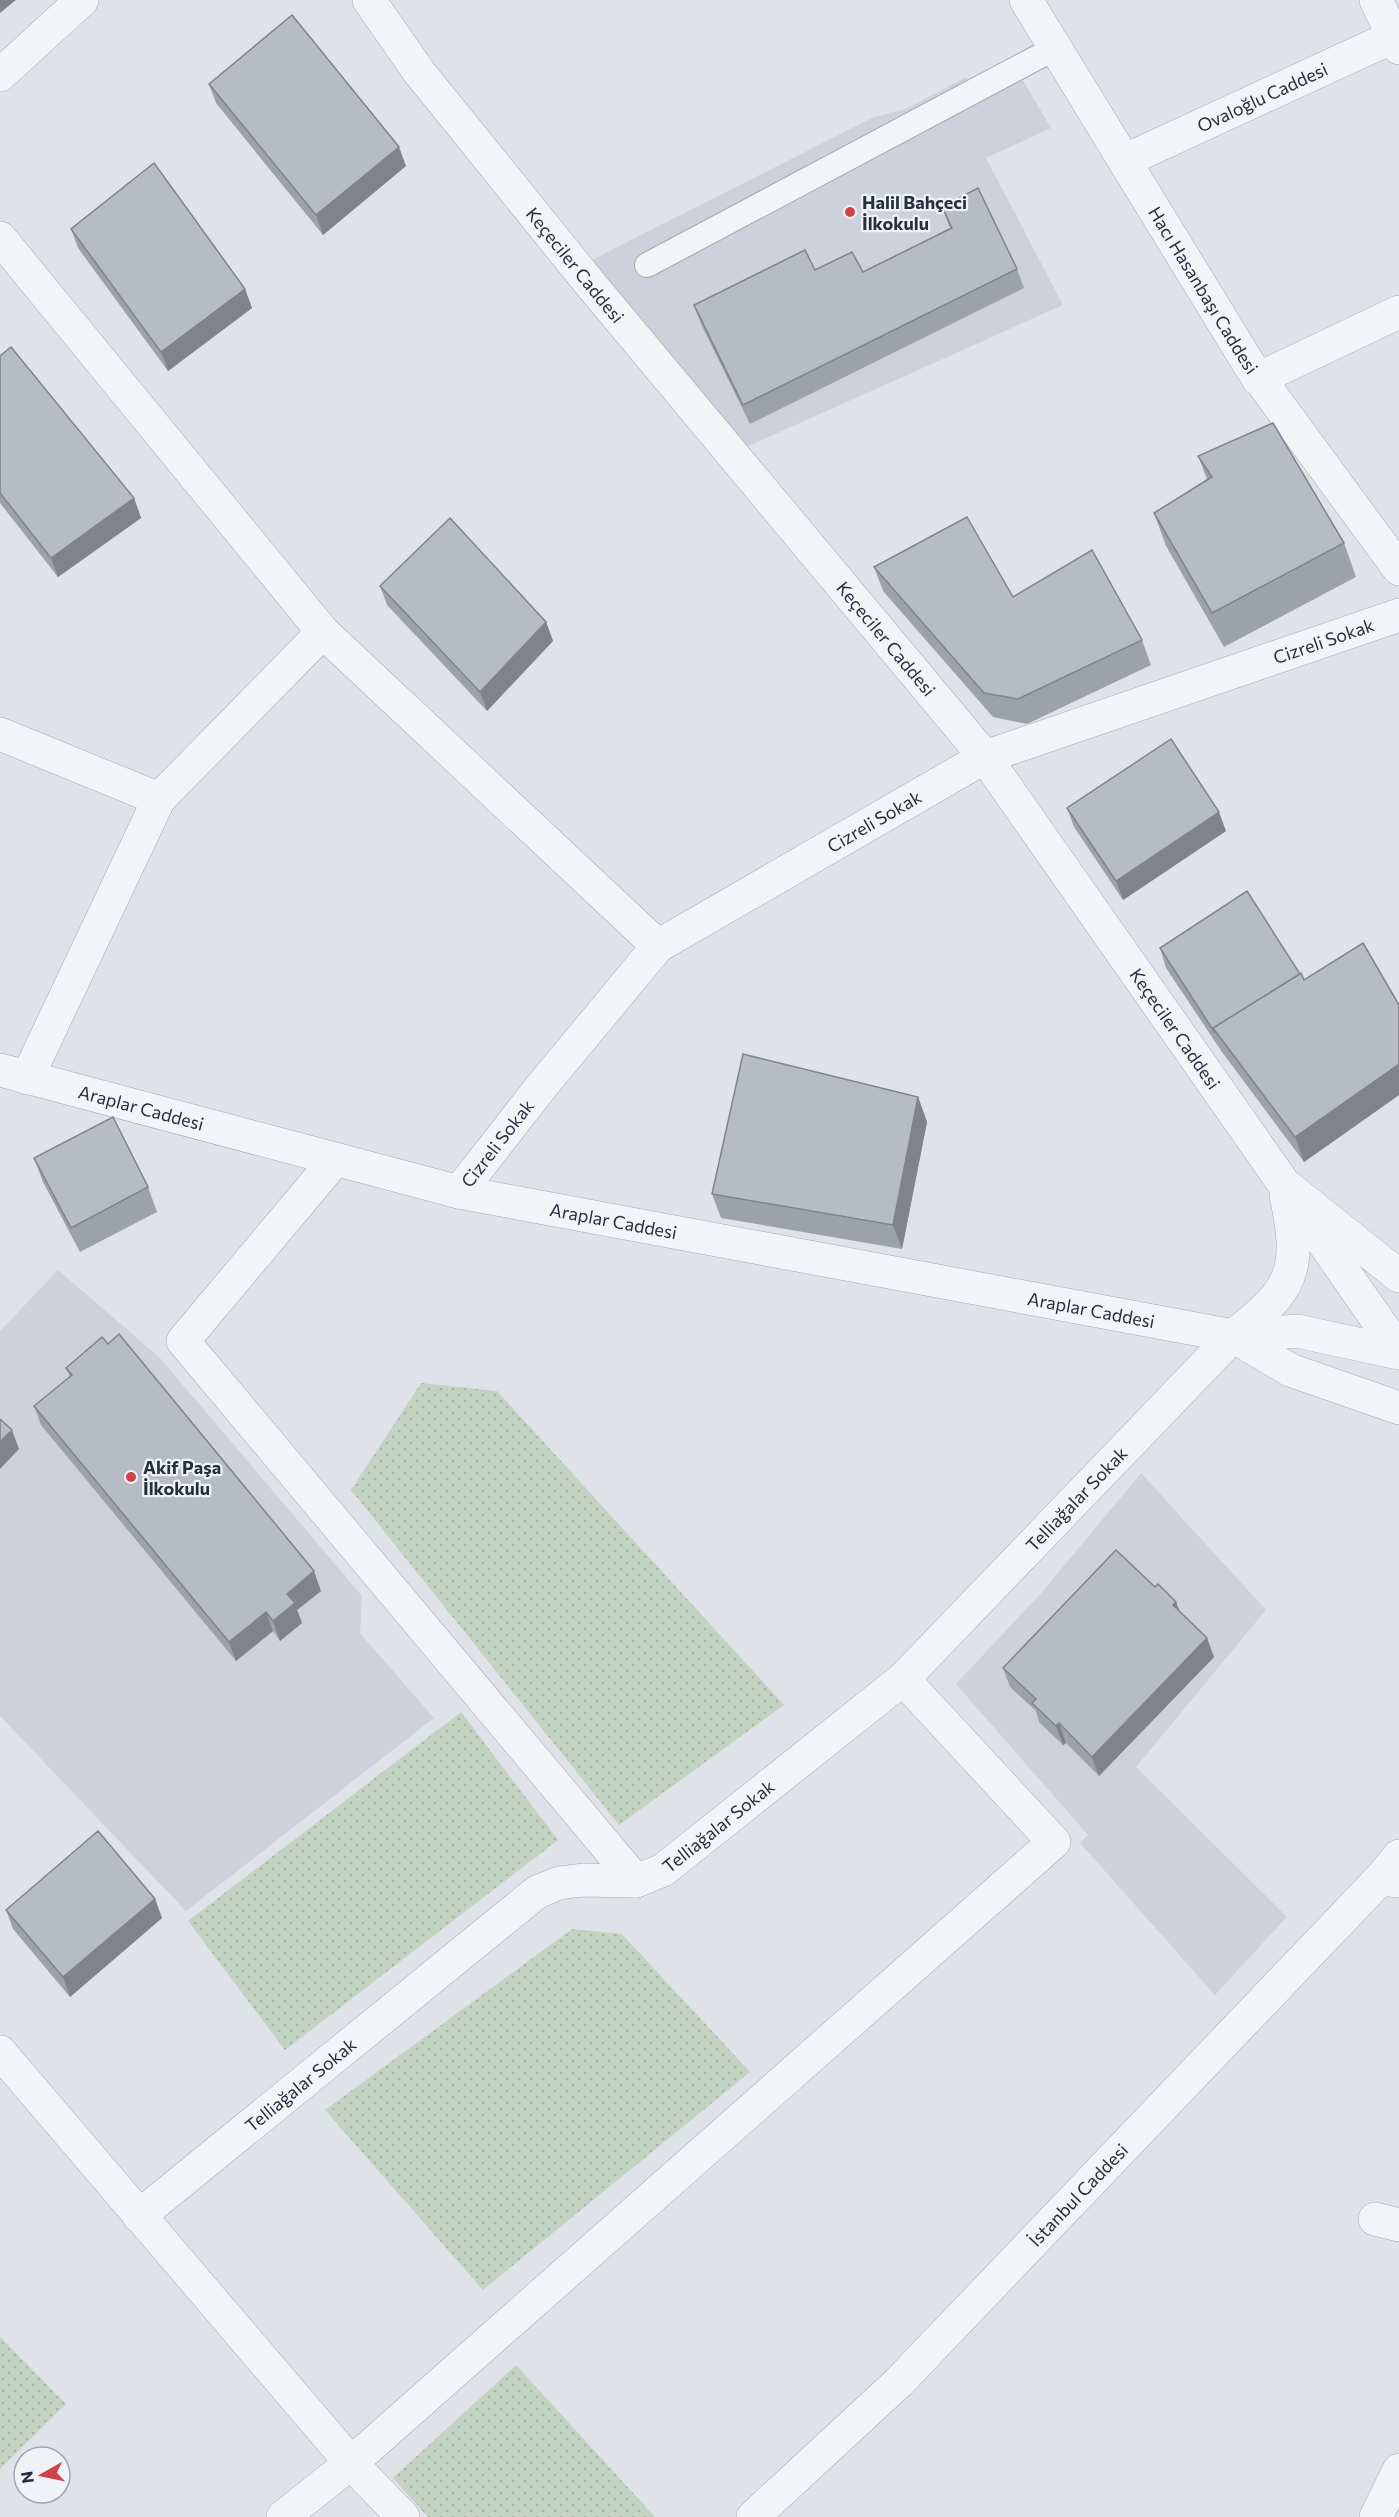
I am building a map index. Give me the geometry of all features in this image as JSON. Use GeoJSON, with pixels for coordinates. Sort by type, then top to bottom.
{"type":"FeatureCollection","features":[{"type":"Feature","properties":{"kind":"street"},"geometry":{"type":"LineString","coordinates":[[0,75],[82,0]]}},
{"type":"Feature","properties":{"kind":"street","name":"Keçeciler Caddesi"},"geometry":{"type":"LineString","coordinates":[[369,0],[419,72],[592,286],[985,757],[1284,1184],[1399,1276]]}},
{"type":"Feature","properties":{"kind":"street","name":"Hacı Hasanbaşı Caddesi"},"geometry":{"type":"LineString","coordinates":[[1026,0],[1258,379],[1399,569]]}},
{"type":"Feature","properties":{"kind":"street"},"geometry":{"type":"LineString","coordinates":[[1376,0],[1397,40]]}},
{"type":"Feature","properties":{"kind":"street","name":"Ovaloğlu Caddesi"},"geometry":{"type":"LineString","coordinates":[[1126,160],[1397,40]]}},
{"type":"Feature","properties":{"kind":"street"},"geometry":{"type":"LineString","coordinates":[[0,238],[323,632],[658,946]]}},
{"type":"Feature","properties":{"kind":"street"},"geometry":{"type":"LineString","coordinates":[[1258,379],[1399,312]]}},
{"type":"Feature","properties":{"kind":"street","name":"Cizreli Sokak"},"geometry":{"type":"LineString","coordinates":[[459,1192],[541,1087],[658,946],[985,757],[1399,615]]}},
{"type":"Feature","properties":{"kind":"street"},"geometry":{"type":"LineString","coordinates":[[13,1074],[159,799],[323,632]]}},
{"type":"Feature","properties":{"kind":"street"},"geometry":{"type":"LineString","coordinates":[[0,734],[159,799]]}},
{"type":"Feature","properties":{"kind":"street","name":"Araplar Caddesi"},"geometry":{"type":"LineString","coordinates":[[13,1074],[459,1192],[1233,1336],[1297,1331],[1399,1352]]}},
{"type":"Feature","properties":{"kind":"street"},"geometry":{"type":"LineString","coordinates":[[335,1160],[183,1341],[636,1881]]}},
{"type":"Feature","properties":{"kind":"street"},"geometry":{"type":"LineString","coordinates":[[1284,1184],[1399,1352]]}},
{"type":"Feature","properties":{"kind":"street","name":"Telliağalar Sokak"},"geometry":{"type":"LineString","coordinates":[[139,2216],[537,1892],[559,1883],[583,1880],[636,1881],[663,1870],[903,1678],[1233,1336],[1269,1309],[1289,1278],[1294,1236],[1284,1184]]}},
{"type":"Feature","properties":{"kind":"street","name":"Araplar Caddesi"},"geometry":{"type":"LineString","coordinates":[[1233,1336],[1290,1370],[1399,1408]]}},
{"type":"Feature","properties":{"kind":"street"},"geometry":{"type":"LineString","coordinates":[[283,2517],[351,2463],[1054,1842],[903,1678]]}},
{"type":"Feature","properties":{"kind":"street","name":"İstanbul Caddesi"},"geometry":{"type":"LineString","coordinates":[[753,2517],[907,2373],[1393,1872]]}},
{"type":"Feature","properties":{"kind":"street"},"geometry":{"type":"LineString","coordinates":[[0,2052],[351,2463],[404,2517]]}},
{"type":"Feature","properties":{"kind":"street"},"geometry":{"type":"LineString","coordinates":[[1376,2517],[1399,2470]]}},
{"type":"Feature","properties":{"kind":"lane"},"geometry":{"type":"LineString","coordinates":[[647,265],[1055,48]]}},
{"type":"Feature","properties":{"kind":"shaded area","name":"Halil Bahçeci İlkokulu"},"geometry":{"type":"Polygon","coordinates":[[[1012,62],[1051,128],[986,158],[1063,305],[733,453],[578,267],[872,118],[908,108],[966,77],[970,82],[1012,62]]]}},
{"type":"Feature","properties":{"kind":"shaded area","name":"Akif Paşa İlkokulu"},"geometry":{"type":"Polygon","coordinates":[[[58,1270],[160,1358],[362,1596],[360,1633],[434,1718],[186,1911],[0,1716],[0,1331],[58,1270]]]}},
{"type":"Feature","properties":{"kind":"shaded area"},"geometry":{"type":"Polygon","coordinates":[[[1141,1473],[1266,1610],[1136,1767],[1287,1917],[1215,1995],[1080,1843],[1088,1835],[956,1684],[1043,1591],[1141,1473]]]}},
{"type":"Feature","properties":{"kind":"green space"},"geometry":{"type":"Polygon","coordinates":[[[421,1383],[497,1391],[784,1705],[619,1825],[351,1490],[421,1383]]]}},
{"type":"Feature","properties":{"kind":"green space"},"geometry":{"type":"Polygon","coordinates":[[[461,1712],[558,1840],[285,2050],[188,1921],[461,1712]]]}},
{"type":"Feature","properties":{"kind":"green space"},"geometry":{"type":"Polygon","coordinates":[[[572,1929],[622,1934],[750,2072],[483,2290],[325,2110],[572,1929]]]}},
{"type":"Feature","properties":{"kind":"green space"},"geometry":{"type":"Polygon","coordinates":[[[0,2337],[66,2404],[24,2445],[12,2445],[12,2457],[0,2469],[0,2337]]]}},
{"type":"Feature","properties":{"kind":"green space"},"geometry":{"type":"Polygon","coordinates":[[[516,2365],[655,2517],[428,2517],[393,2478],[516,2365]]]}},
{"type":"Feature","properties":{"kind":"building"},"geometry":{"type":"Polygon","coordinates":[[[292,15],[399,147],[316,215],[209,84],[292,15]]]}},
{"type":"Feature","properties":{"kind":"building"},"geometry":{"type":"Polygon","coordinates":[[[154,163],[245,289],[161,352],[71,229],[154,163]]]}},
{"type":"Feature","properties":{"kind":"building"},"geometry":{"type":"Polygon","coordinates":[[[978,188],[1017,269],[743,405],[694,305],[805,250],[815,270],[852,252],[863,272],[952,228],[942,207],[978,188]]]}},
{"type":"Feature","properties":{"kind":"building"},"geometry":{"type":"Polygon","coordinates":[[[11,347],[134,498],[51,558],[0,493],[0,356],[11,347]]]}},
{"type":"Feature","properties":{"kind":"building"},"geometry":{"type":"Polygon","coordinates":[[[1273,423],[1344,543],[1212,613],[1154,513],[1212,477],[1198,456],[1273,423]]]}},
{"type":"Feature","properties":{"kind":"building"},"geometry":{"type":"Polygon","coordinates":[[[967,517],[1013,597],[1092,550],[1142,640],[1018,699],[984,693],[874,567],[967,517]]]}},
{"type":"Feature","properties":{"kind":"building"},"geometry":{"type":"Polygon","coordinates":[[[450,518],[546,622],[480,692],[380,586],[450,518]]]}},
{"type":"Feature","properties":{"kind":"building"},"geometry":{"type":"Polygon","coordinates":[[[1171,739],[1219,812],[1116,881],[1067,808],[1171,739]]]}},
{"type":"Feature","properties":{"kind":"building"},"geometry":{"type":"Polygon","coordinates":[[[1247,891],[1300,974],[1213,1028],[1215,1033],[1160,948],[1247,891]]]}},
{"type":"Feature","properties":{"kind":"building"},"geometry":{"type":"Polygon","coordinates":[[[1363,943],[1399,1005],[1399,1064],[1295,1137],[1213,1028],[1301,973],[1304,980],[1363,943]]]}},
{"type":"Feature","properties":{"kind":"building"},"geometry":{"type":"Polygon","coordinates":[[[743,1054],[918,1097],[893,1225],[712,1194],[743,1054]]]}},
{"type":"Feature","properties":{"kind":"building"},"geometry":{"type":"Polygon","coordinates":[[[113,1117],[148,1187],[71,1228],[34,1158],[113,1117]]]}},
{"type":"Feature","properties":{"kind":"building"},"geometry":{"type":"Polygon","coordinates":[[[119,1334],[314,1571],[287,1594],[295,1603],[273,1621],[266,1612],[229,1642],[34,1406],[72,1375],[66,1368],[102,1337],[108,1344],[119,1334]]]}},
{"type":"Feature","properties":{"kind":"building"},"geometry":{"type":"Polygon","coordinates":[[[0,1419],[12,1430],[0,1442],[0,1419]]]}},
{"type":"Feature","properties":{"kind":"building"},"geometry":{"type":"Polygon","coordinates":[[[1116,1550],[1155,1587],[1158,1584],[1176,1602],[1173,1605],[1207,1638],[1092,1757],[1059,1723],[1056,1726],[1032,1703],[1036,1699],[1003,1668],[1116,1550]]]}},
{"type":"Feature","properties":{"kind":"building"},"geometry":{"type":"Polygon","coordinates":[[[98,1831],[155,1899],[63,1977],[6,1910],[98,1831]]]}},
{"type":"Feature","properties":{"kind":"place","name":"Halil Bahçeci İlkokulu"},"geometry":{"type":"Point","coordinates":[850,212]}},
{"type":"Feature","properties":{"kind":"place","name":"Akif Paşa İlkokulu"},"geometry":{"type":"Point","coordinates":[131,1477]}}]}
